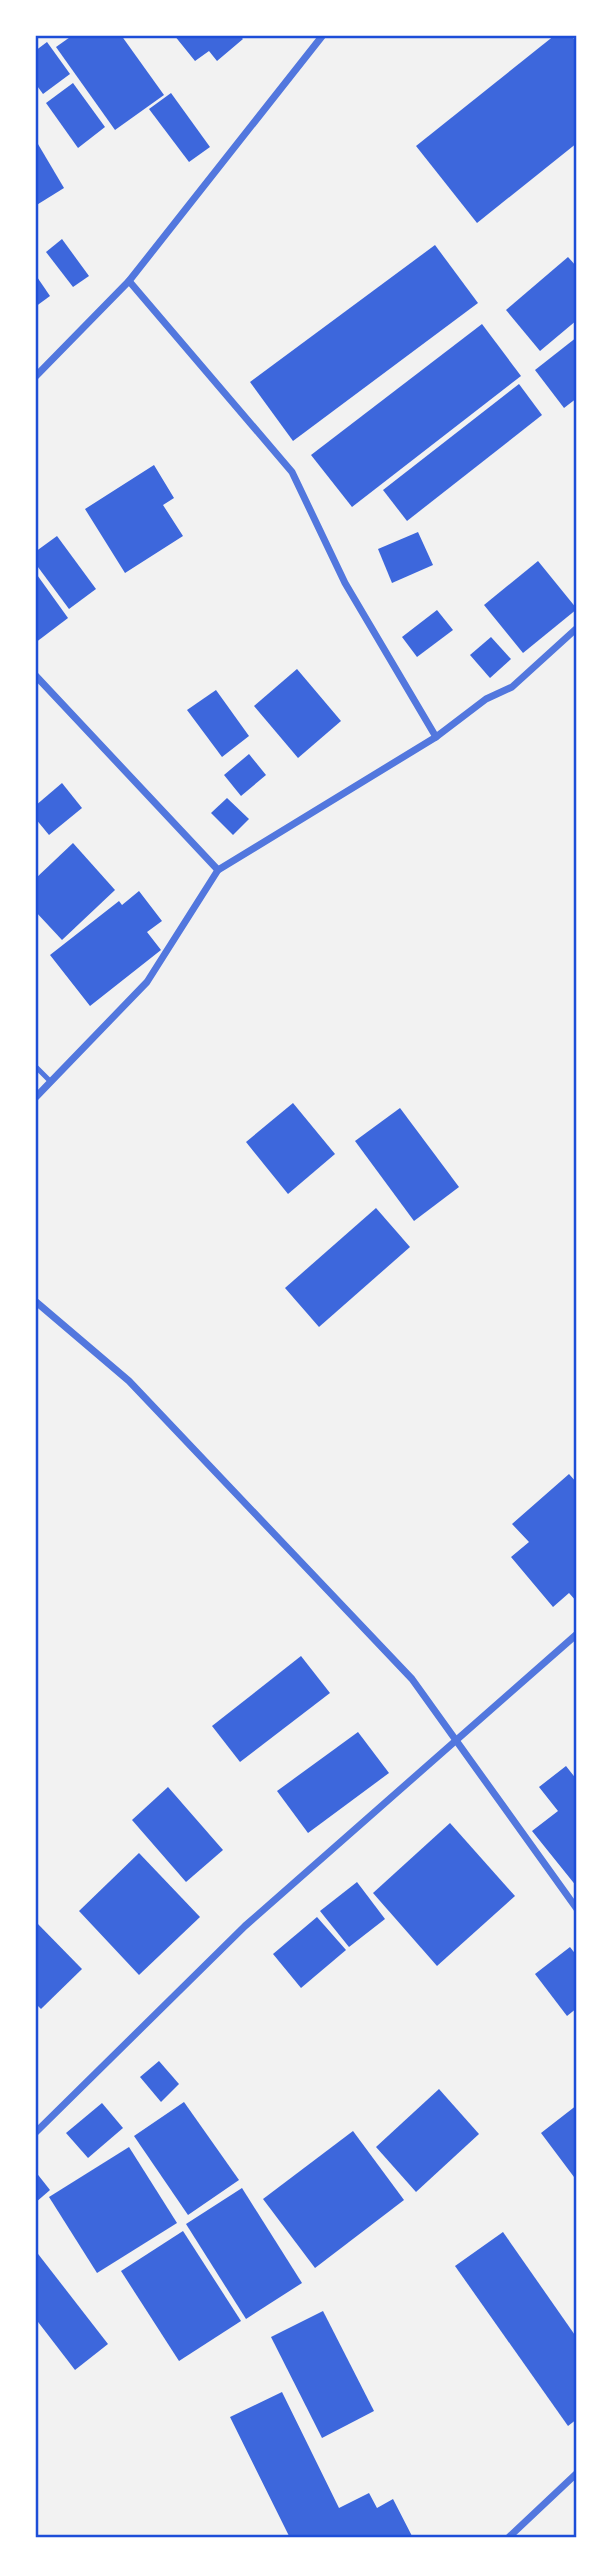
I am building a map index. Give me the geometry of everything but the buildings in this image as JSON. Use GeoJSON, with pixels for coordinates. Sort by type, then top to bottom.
{"type":"FeatureCollection","features":[{"type":"Feature","properties":{"kind":"street"},"geometry":{"type":"LineString","coordinates":[[35,377],[129,281],[323,35]]}},
{"type":"Feature","properties":{"kind":"street"},"geometry":{"type":"LineString","coordinates":[[129,281],[292,472],[345,583],[436,737]]}},
{"type":"Feature","properties":{"kind":"street"},"geometry":{"type":"LineString","coordinates":[[35,1098],[147,982],[218,870],[436,737],[486,699],[512,687],[577,628]]}},
{"type":"Feature","properties":{"kind":"street"},"geometry":{"type":"LineString","coordinates":[[35,675],[218,870]]}},
{"type":"Feature","properties":{"kind":"street"},"geometry":{"type":"LineString","coordinates":[[35,1301],[129,1381],[412,1679],[577,1909]]}},
{"type":"Feature","properties":{"kind":"street"},"geometry":{"type":"LineString","coordinates":[[35,2133],[245,1926],[577,1634]]}},
{"type":"Feature","properties":{"kind":"street"},"geometry":{"type":"LineString","coordinates":[[508,2538],[577,2473]]}},
{"type":"Feature","properties":{"kind":"lane"},"geometry":{"type":"LineString","coordinates":[[35,1066],[50,1081]]}}]}
